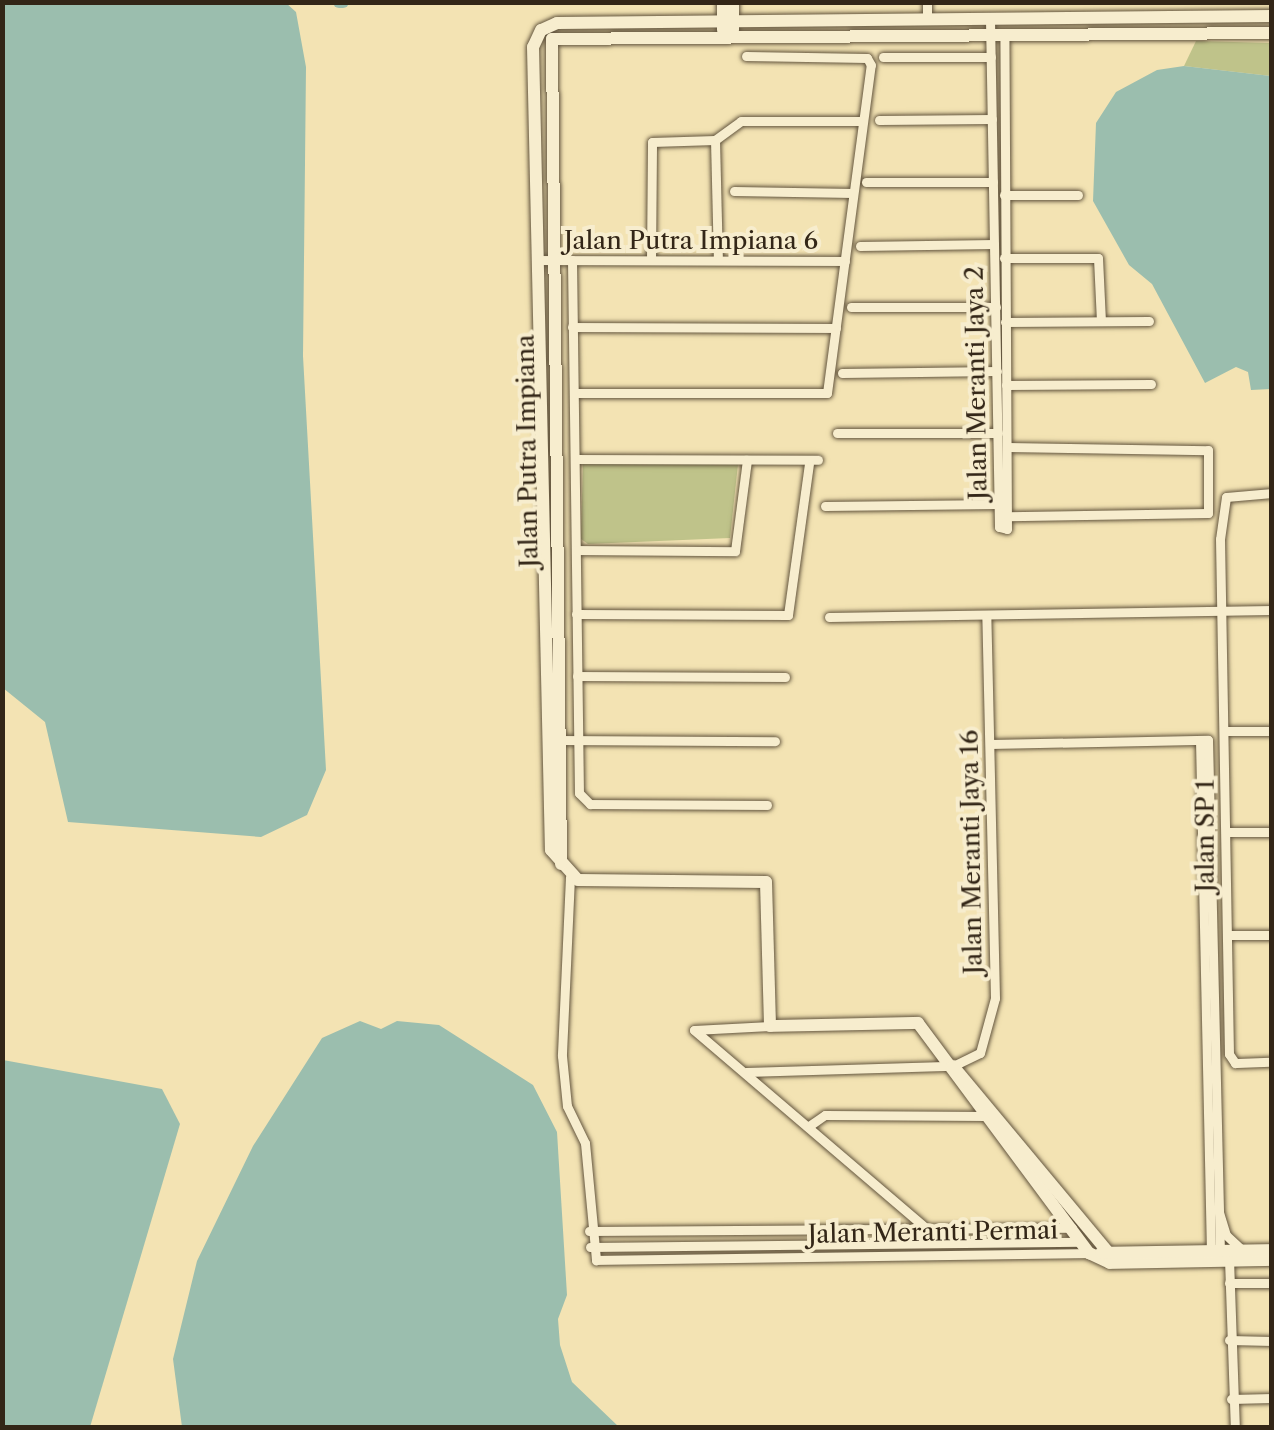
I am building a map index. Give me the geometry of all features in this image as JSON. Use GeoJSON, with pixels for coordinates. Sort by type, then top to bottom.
{"type":"FeatureCollection","features":[{"type":"Feature","properties":{"kind":"street"},"geometry":{"type":"LineString","coordinates":[[723,2],[728,28]]}},
{"type":"Feature","properties":{"kind":"street"},"geometry":{"type":"LineString","coordinates":[[728,28],[733,2]]}},
{"type":"Feature","properties":{"kind":"street"},"geometry":{"type":"LineString","coordinates":[[927,2],[927,20]]}},
{"type":"Feature","properties":{"kind":"street"},"geometry":{"type":"LineString","coordinates":[[1102,19],[1103,2]]}},
{"type":"Feature","properties":{"kind":"street"},"geometry":{"type":"LineString","coordinates":[[728,28],[927,20],[997,27],[1102,19],[1272,16]]}},
{"type":"Feature","properties":{"kind":"street","name":"Jalan Putra Impiana"},"geometry":{"type":"LineString","coordinates":[[561,864],[551,850],[543,260],[533,47],[557,23],[728,28]]}},
{"type":"Feature","properties":{"kind":"street"},"geometry":{"type":"LineString","coordinates":[[728,28],[997,27],[1272,33]]}},
{"type":"Feature","properties":{"kind":"street","name":"Jalan Meranti Jaya 2"},"geometry":{"type":"LineString","coordinates":[[997,27],[991,57],[994,182],[999,215],[1004,258],[1005,322],[1001,338],[997,371],[1001,529],[1008,516],[1006,384],[1001,338],[996,307],[994,244],[999,215],[1004,195],[1004,94],[997,27]]}},
{"type":"Feature","properties":{"kind":"street"},"geometry":{"type":"LineString","coordinates":[[574,393],[827,393],[870,60],[746,56]]}},
{"type":"Feature","properties":{"kind":"street"},"geometry":{"type":"LineString","coordinates":[[882,57],[991,57]]}},
{"type":"Feature","properties":{"kind":"street"},"geometry":{"type":"LineString","coordinates":[[992,94],[1004,94]]}},
{"type":"Feature","properties":{"kind":"street"},"geometry":{"type":"LineString","coordinates":[[879,120],[992,119]]}},
{"type":"Feature","properties":{"kind":"street"},"geometry":{"type":"LineString","coordinates":[[651,260],[652,142],[715,140],[741,121],[862,122]]}},
{"type":"Feature","properties":{"kind":"street"},"geometry":{"type":"LineString","coordinates":[[715,140],[718,260]]}},
{"type":"Feature","properties":{"kind":"street"},"geometry":{"type":"LineString","coordinates":[[866,182],[994,182]]}},
{"type":"Feature","properties":{"kind":"street"},"geometry":{"type":"LineString","coordinates":[[734,191],[854,193]]}},
{"type":"Feature","properties":{"kind":"street"},"geometry":{"type":"LineString","coordinates":[[1004,195],[1078,195]]}},
{"type":"Feature","properties":{"kind":"street"},"geometry":{"type":"LineString","coordinates":[[860,246],[994,244]]}},
{"type":"Feature","properties":{"kind":"street"},"geometry":{"type":"LineString","coordinates":[[1004,258],[1098,258],[1101,321]]}},
{"type":"Feature","properties":{"kind":"street","name":"Jalan Putra Impiana 6"},"geometry":{"type":"LineString","coordinates":[[543,260],[844,261]]}},
{"type":"Feature","properties":{"kind":"street"},"geometry":{"type":"LineString","coordinates":[[572,260],[580,793],[590,804],[768,804]]}},
{"type":"Feature","properties":{"kind":"street"},"geometry":{"type":"LineString","coordinates":[[851,308],[996,307]]}},
{"type":"Feature","properties":{"kind":"street"},"geometry":{"type":"LineString","coordinates":[[1005,322],[1150,321]]}},
{"type":"Feature","properties":{"kind":"street"},"geometry":{"type":"LineString","coordinates":[[572,326],[836,328]]}},
{"type":"Feature","properties":{"kind":"street"},"geometry":{"type":"LineString","coordinates":[[842,372],[997,371]]}},
{"type":"Feature","properties":{"kind":"street"},"geometry":{"type":"LineString","coordinates":[[1006,384],[1151,384]]}},
{"type":"Feature","properties":{"kind":"street"},"geometry":{"type":"LineString","coordinates":[[842,434],[998,433]]}},
{"type":"Feature","properties":{"kind":"street"},"geometry":{"type":"LineString","coordinates":[[1007,447],[1207,446],[1208,514],[1008,516]]}},
{"type":"Feature","properties":{"kind":"street"},"geometry":{"type":"LineString","coordinates":[[575,459],[813,462],[788,615],[576,614]]}},
{"type":"Feature","properties":{"kind":"street"},"geometry":{"type":"LineString","coordinates":[[576,550],[735,551],[748,460]]}},
{"type":"Feature","properties":{"kind":"street","name":"Jalan SP 1"},"geometry":{"type":"LineString","coordinates":[[1272,493],[1232,493],[1223,503],[1221,612],[1231,1060],[1272,1062]]}},
{"type":"Feature","properties":{"kind":"street"},"geometry":{"type":"LineString","coordinates":[[546,496],[575,496]]}},
{"type":"Feature","properties":{"kind":"street"},"geometry":{"type":"LineString","coordinates":[[825,506],[998,504]]}},
{"type":"Feature","properties":{"kind":"street"},"geometry":{"type":"LineString","coordinates":[[828,617],[1272,610]]}},
{"type":"Feature","properties":{"kind":"street","name":"Jalan Meranti Jaya 16"},"geometry":{"type":"LineString","coordinates":[[952,1066],[980,1053],[993,1026],[986,615]]}},
{"type":"Feature","properties":{"kind":"street"},"geometry":{"type":"LineString","coordinates":[[577,676],[784,677]]}},
{"type":"Feature","properties":{"kind":"street"},"geometry":{"type":"LineString","coordinates":[[1226,732],[1272,731]]}},
{"type":"Feature","properties":{"kind":"street"},"geometry":{"type":"LineString","coordinates":[[549,740],[775,742]]}},
{"type":"Feature","properties":{"kind":"street","name":"Jalan Putra Impiana"},"geometry":{"type":"LineString","coordinates":[[549,740],[561,864]]}},
{"type":"Feature","properties":{"kind":"street"},"geometry":{"type":"LineString","coordinates":[[990,744],[1204,740]]}},
{"type":"Feature","properties":{"kind":"street"},"geometry":{"type":"LineString","coordinates":[[1204,740],[1214,1192],[1229,1283],[1235,1428]]}},
{"type":"Feature","properties":{"kind":"street"},"geometry":{"type":"LineString","coordinates":[[1204,740],[1207,1226],[1223,1255]]}},
{"type":"Feature","properties":{"kind":"street"},"geometry":{"type":"LineString","coordinates":[[1227,832],[1272,832]]}},
{"type":"Feature","properties":{"kind":"street"},"geometry":{"type":"LineString","coordinates":[[561,864],[570,878],[562,1056],[567,1106],[585,1143],[590,1247]]}},
{"type":"Feature","properties":{"kind":"street"},"geometry":{"type":"LineString","coordinates":[[570,878],[766,882],[770,1026]]}},
{"type":"Feature","properties":{"kind":"street"},"geometry":{"type":"LineString","coordinates":[[1227,935],[1272,935]]}},
{"type":"Feature","properties":{"kind":"street"},"geometry":{"type":"LineString","coordinates":[[927,1229],[694,1030],[918,1024],[1108,1252]]}},
{"type":"Feature","properties":{"kind":"street"},"geometry":{"type":"LineString","coordinates":[[746,1072],[952,1066]]}},
{"type":"Feature","properties":{"kind":"street"},"geometry":{"type":"LineString","coordinates":[[952,1066],[1085,1248],[1110,1263],[1223,1255],[1272,1260]]}},
{"type":"Feature","properties":{"kind":"street"},"geometry":{"type":"LineString","coordinates":[[808,1126],[825,1115],[986,1116]]}},
{"type":"Feature","properties":{"kind":"street"},"geometry":{"type":"LineString","coordinates":[[1214,1192],[1226,1235],[1223,1255]]}},
{"type":"Feature","properties":{"kind":"street"},"geometry":{"type":"LineString","coordinates":[[1180,1252],[1207,1226]]}},
{"type":"Feature","properties":{"kind":"street"},"geometry":{"type":"LineString","coordinates":[[589,1231],[1072,1228]]}},
{"type":"Feature","properties":{"kind":"street","name":"Jalan Meranti Permai"},"geometry":{"type":"LineString","coordinates":[[1085,1248],[596,1260],[590,1247],[1085,1248],[1223,1255],[1272,1250]]}},
{"type":"Feature","properties":{"kind":"street"},"geometry":{"type":"LineString","coordinates":[[1229,1283],[1272,1283]]}},
{"type":"Feature","properties":{"kind":"street"},"geometry":{"type":"LineString","coordinates":[[1229,1340],[1272,1340]]}},
{"type":"Feature","properties":{"kind":"street"},"geometry":{"type":"LineString","coordinates":[[1231,1398],[1272,1398]]}},
{"type":"Feature","properties":{"kind":"green space"},"geometry":{"type":"Polygon","coordinates":[[[1196,41],[1271,43],[1271,76],[1184,66],[1196,41]]]}},
{"type":"Feature","properties":{"kind":"green space"},"geometry":{"type":"Polygon","coordinates":[[[583,463],[738,464],[730,538],[588,544],[581,539],[583,463]]]}},
{"type":"Feature","properties":{"kind":"shaded area"},"geometry":{"type":"Polygon","coordinates":[[[3,3],[286,3],[296,12],[306,67],[303,356],[326,770],[307,815],[261,837],[68,822],[45,722],[3,688],[3,3]]]}},
{"type":"Feature","properties":{"kind":"shaded area"},"geometry":{"type":"Polygon","coordinates":[[[1184,66],[1271,76],[1271,389],[1251,390],[1248,372],[1236,367],[1205,383],[1152,284],[1129,265],[1093,201],[1096,123],[1116,92],[1157,70],[1184,66]]]}},
{"type":"Feature","properties":{"kind":"shaded area"},"geometry":{"type":"Polygon","coordinates":[[[360,1021],[381,1029],[397,1021],[439,1025],[533,1085],[557,1132],[567,1295],[558,1319],[560,1345],[572,1382],[619,1427],[182,1427],[173,1359],[197,1261],[253,1146],[322,1038],[360,1021]]]}},
{"type":"Feature","properties":{"kind":"shaded area"},"geometry":{"type":"Polygon","coordinates":[[[3,1060],[162,1089],[180,1124],[90,1427],[3,1427],[3,1060]]]}}]}
